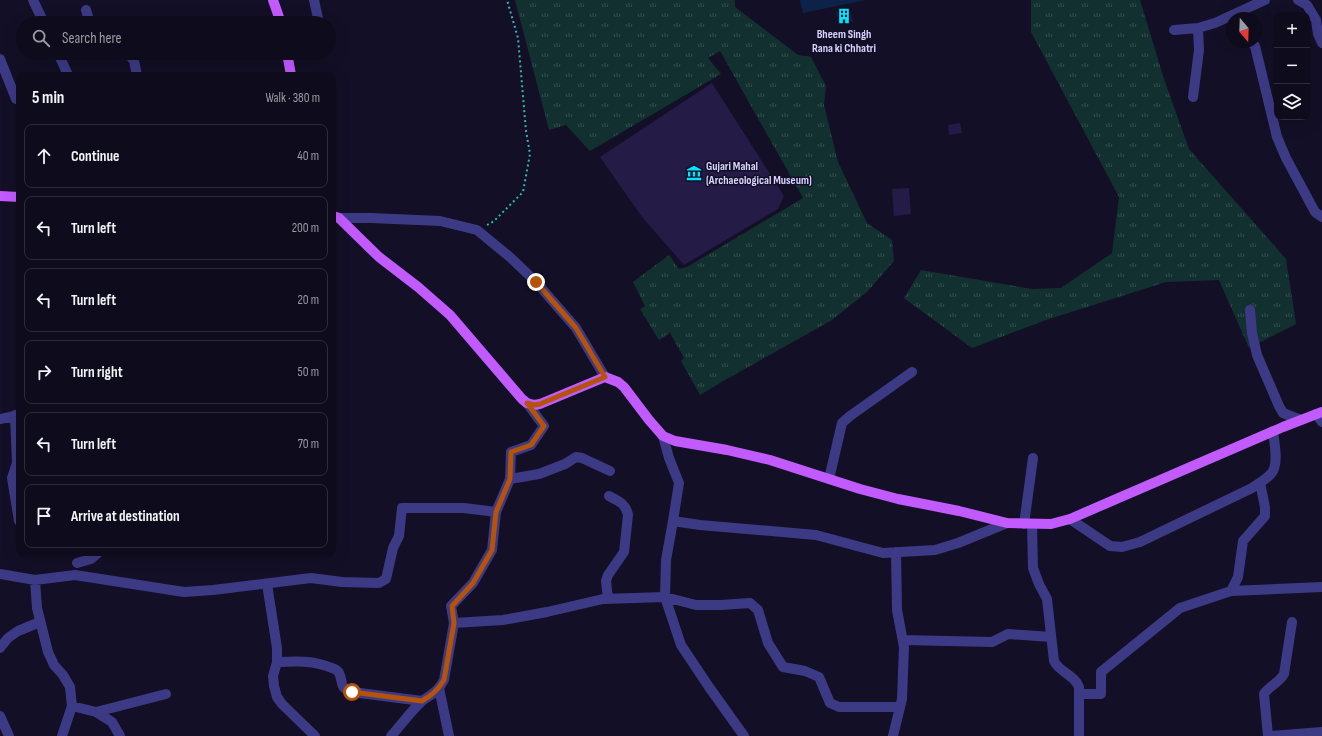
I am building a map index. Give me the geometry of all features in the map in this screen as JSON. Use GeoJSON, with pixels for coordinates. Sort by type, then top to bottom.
{"type":"FeatureCollection","features":[{"type":"Feature","properties":{"kind":"main road"},"geometry":{"type":"LineString","coordinates":[[273,0],[279,16]]}},
{"type":"Feature","properties":{"kind":"main road"},"geometry":{"type":"LineString","coordinates":[[288,60],[290,72]]}},
{"type":"Feature","properties":{"kind":"main road"},"geometry":{"type":"LineString","coordinates":[[0,196],[16,197]]}},
{"type":"Feature","properties":{"kind":"main road"},"geometry":{"type":"LineString","coordinates":[[336,217],[379,258],[450,315],[502,377],[527,403],[534,405],[540,404],[605,377],[618,382],[624,387],[663,436],[675,442],[727,450],[770,460],[860,489],[1007,523],[1051,524],[1070,519],[1273,431],[1301,420],[1320,416]]}},
{"type":"Feature","properties":{"kind":"street"},"geometry":{"type":"LineString","coordinates":[[34,0],[41,16]]}},
{"type":"Feature","properties":{"kind":"street"},"geometry":{"type":"LineString","coordinates":[[314,0],[317,16]]}},
{"type":"Feature","properties":{"kind":"street"},"geometry":{"type":"LineString","coordinates":[[1243,12],[1265,0]]}},
{"type":"Feature","properties":{"kind":"street"},"geometry":{"type":"LineString","coordinates":[[1298,0],[1307,5],[1316,20],[1318,34],[1322,43]]}},
{"type":"Feature","properties":{"kind":"street"},"geometry":{"type":"LineString","coordinates":[[86,10],[88,16]]}},
{"type":"Feature","properties":{"kind":"street"},"geometry":{"type":"LineString","coordinates":[[1174,30],[1198,28],[1226,20]]}},
{"type":"Feature","properties":{"kind":"street"},"geometry":{"type":"LineString","coordinates":[[1193,97],[1199,50],[1198,28]]}},
{"type":"Feature","properties":{"kind":"street"},"geometry":{"type":"LineString","coordinates":[[1255,48],[1277,137],[1286,158],[1316,212],[1322,217]]}},
{"type":"Feature","properties":{"kind":"street"},"geometry":{"type":"LineString","coordinates":[[0,59],[16,99]]}},
{"type":"Feature","properties":{"kind":"street"},"geometry":{"type":"LineString","coordinates":[[61,60],[67,72]]}},
{"type":"Feature","properties":{"kind":"street"},"geometry":{"type":"LineString","coordinates":[[133,60],[136,72]]}},
{"type":"Feature","properties":{"kind":"street"},"geometry":{"type":"LineString","coordinates":[[336,217],[440,221],[477,230],[511,258],[536,282],[576,328],[605,377]]}},
{"type":"Feature","properties":{"kind":"street"},"geometry":{"type":"LineString","coordinates":[[1250,310],[1252,333],[1257,355],[1279,406],[1283,413],[1301,420]]}},
{"type":"Feature","properties":{"kind":"street"},"geometry":{"type":"LineString","coordinates":[[829,479],[842,423],[912,372]]}},
{"type":"Feature","properties":{"kind":"street"},"geometry":{"type":"LineString","coordinates":[[391,736],[422,701],[439,688],[444,680],[454,623],[452,606],[473,583],[492,550],[496,512],[510,479],[511,452],[531,445],[544,426],[527,403]]}},
{"type":"Feature","properties":{"kind":"street"},"geometry":{"type":"LineString","coordinates":[[0,418],[16,415]]}},
{"type":"Feature","properties":{"kind":"street"},"geometry":{"type":"LineString","coordinates":[[1070,519],[1110,546],[1122,547],[1140,542],[1260,483],[1274,470],[1275,460],[1273,431]]}},
{"type":"Feature","properties":{"kind":"street"},"geometry":{"type":"LineString","coordinates":[[663,436],[669,458],[679,483],[666,560],[665,597],[681,645],[744,736]]}},
{"type":"Feature","properties":{"kind":"street"},"geometry":{"type":"LineString","coordinates":[[510,479],[539,474],[565,464],[576,457],[582,458],[610,471]]}},
{"type":"Feature","properties":{"kind":"street"},"geometry":{"type":"LineString","coordinates":[[1033,458],[1028,524],[1033,568],[1047,599],[1054,661],[1056,666],[1077,682],[1079,687],[1079,736]]}},
{"type":"Feature","properties":{"kind":"street"},"geometry":{"type":"LineString","coordinates":[[16,468],[12,478],[16,503]]}},
{"type":"Feature","properties":{"kind":"street"},"geometry":{"type":"LineString","coordinates":[[1231,591],[1238,577],[1243,541],[1265,516],[1265,507],[1260,483]]}},
{"type":"Feature","properties":{"kind":"street"},"geometry":{"type":"LineString","coordinates":[[608,599],[606,581],[608,575],[624,552],[628,515],[627,509],[624,505],[609,496]]}},
{"type":"Feature","properties":{"kind":"street"},"geometry":{"type":"LineString","coordinates":[[0,574],[35,580],[75,576],[184,592],[312,578],[342,582],[379,583],[386,579],[393,548],[399,536],[402,508],[464,508],[496,512]]}},
{"type":"Feature","properties":{"kind":"street"},"geometry":{"type":"LineString","coordinates":[[673,521],[700,525],[816,535],[883,552],[935,550],[958,543],[1007,523]]}},
{"type":"Feature","properties":{"kind":"street"},"geometry":{"type":"LineString","coordinates":[[893,736],[902,699],[904,647],[897,610],[896,552]]}},
{"type":"Feature","properties":{"kind":"street"},"geometry":{"type":"LineString","coordinates":[[75,576],[78,558],[91,559],[94,556]]}},
{"type":"Feature","properties":{"kind":"street"},"geometry":{"type":"LineString","coordinates":[[35,580],[37,608],[48,652],[54,665],[64,675],[70,688],[72,706],[62,736]]}},
{"type":"Feature","properties":{"kind":"street"},"geometry":{"type":"LineString","coordinates":[[267,584],[278,648],[277,662],[273,676],[277,697],[282,704],[315,736]]}},
{"type":"Feature","properties":{"kind":"street"},"geometry":{"type":"LineString","coordinates":[[1079,694],[1101,694],[1101,672],[1180,608],[1231,591],[1322,587]]}},
{"type":"Feature","properties":{"kind":"street"},"geometry":{"type":"LineString","coordinates":[[454,623],[503,620],[608,599],[665,597],[696,605],[750,603],[758,610],[768,643],[784,667],[805,671],[819,677],[830,703],[839,707],[900,707]]}},
{"type":"Feature","properties":{"kind":"street"},"geometry":{"type":"LineString","coordinates":[[0,648],[8,638],[18,631],[40,622]]}},
{"type":"Feature","properties":{"kind":"street"},"geometry":{"type":"LineString","coordinates":[[1268,736],[1264,694],[1280,680],[1284,674],[1292,622]]}},
{"type":"Feature","properties":{"kind":"street"},"geometry":{"type":"LineString","coordinates":[[903,640],[992,642],[1008,634],[1051,637]]}},
{"type":"Feature","properties":{"kind":"street"},"geometry":{"type":"LineString","coordinates":[[277,662],[312,662],[336,670],[339,672],[342,685],[346,690],[352,692],[422,701]]}},
{"type":"Feature","properties":{"kind":"street"},"geometry":{"type":"LineString","coordinates":[[439,688],[448,736]]}},
{"type":"Feature","properties":{"kind":"street"},"geometry":{"type":"LineString","coordinates":[[96,712],[166,694]]}},
{"type":"Feature","properties":{"kind":"street"},"geometry":{"type":"LineString","coordinates":[[72,706],[96,712],[112,722],[120,736]]}},
{"type":"Feature","properties":{"kind":"street"},"geometry":{"type":"LineString","coordinates":[[0,716],[9,736]]}},
{"type":"Feature","properties":{"kind":"street"},"geometry":{"type":"LineString","coordinates":[[1271,736],[1322,732]]}},
{"type":"Feature","properties":{"kind":"path"},"geometry":{"type":"LineString","coordinates":[[477,230],[494,221],[523,192],[530,154],[526,131],[518,38],[507,0]]}},
{"type":"Feature","properties":{"kind":"green space"},"geometry":{"type":"Polygon","coordinates":[[[515,0],[735,0],[735,7],[798,55],[811,57],[826,86],[824,105],[838,162],[867,223],[892,240],[894,261],[867,292],[832,320],[700,395],[681,361],[684,358],[670,333],[659,340],[640,309],[645,306],[633,282],[669,255],[679,269],[687,267],[803,198],[720,51],[708,58],[721,74],[590,151],[566,125],[549,130],[515,0]]]}},
{"type":"Feature","properties":{"kind":"green space"},"geometry":{"type":"Polygon","coordinates":[[[1031,0],[1140,0],[1164,79],[1189,149],[1286,259],[1296,324],[1249,348],[1219,280],[1166,282],[1046,320],[972,348],[904,298],[921,270],[1032,289],[1061,288],[1112,253],[1119,197],[1031,32],[1031,0]]]}},
{"type":"Feature","properties":{"kind":"water"},"geometry":{"type":"Polygon","coordinates":[[[800,0],[866,0],[803,13],[800,0]]]}},
{"type":"Feature","properties":{"kind":"building","name":"Bheem Singh Rana ki Chhatri"},"geometry":{"type":"Polygon","coordinates":[[[849,8],[853,21],[840,25],[836,12],[849,8]]]}},
{"type":"Feature","properties":{"kind":"building"},"geometry":{"type":"Polygon","coordinates":[[[712,83],[784,196],[778,209],[684,265],[642,217],[600,157],[712,83]]]}},
{"type":"Feature","properties":{"kind":"building"},"geometry":{"type":"Polygon","coordinates":[[[960,123],[962,133],[949,135],[948,125],[960,123]]]}},
{"type":"Feature","properties":{"kind":"building"},"geometry":{"type":"Polygon","coordinates":[[[909,188],[911,214],[894,216],[892,189],[909,188]]]}},
{"type":"Feature","properties":{"kind":"place","name":"Bheem Singh Rana ki Chhatri"},"geometry":{"type":"Point","coordinates":[844,16]}},
{"type":"Feature","properties":{"kind":"place","name":"Gujari Mahal (Archaeological Museum)"},"geometry":{"type":"Point","coordinates":[694,173]}},
{"type":"Feature","properties":{"kind":"route"},"geometry":{"type":"LineString","coordinates":[[352,692],[422,701],[439,688],[444,680],[454,623],[452,606],[473,583],[492,550],[496,512],[510,479],[511,452],[531,445],[544,426],[527,403],[534,405],[550,401],[595,380],[605,377],[576,328],[536,282]]}}]}
